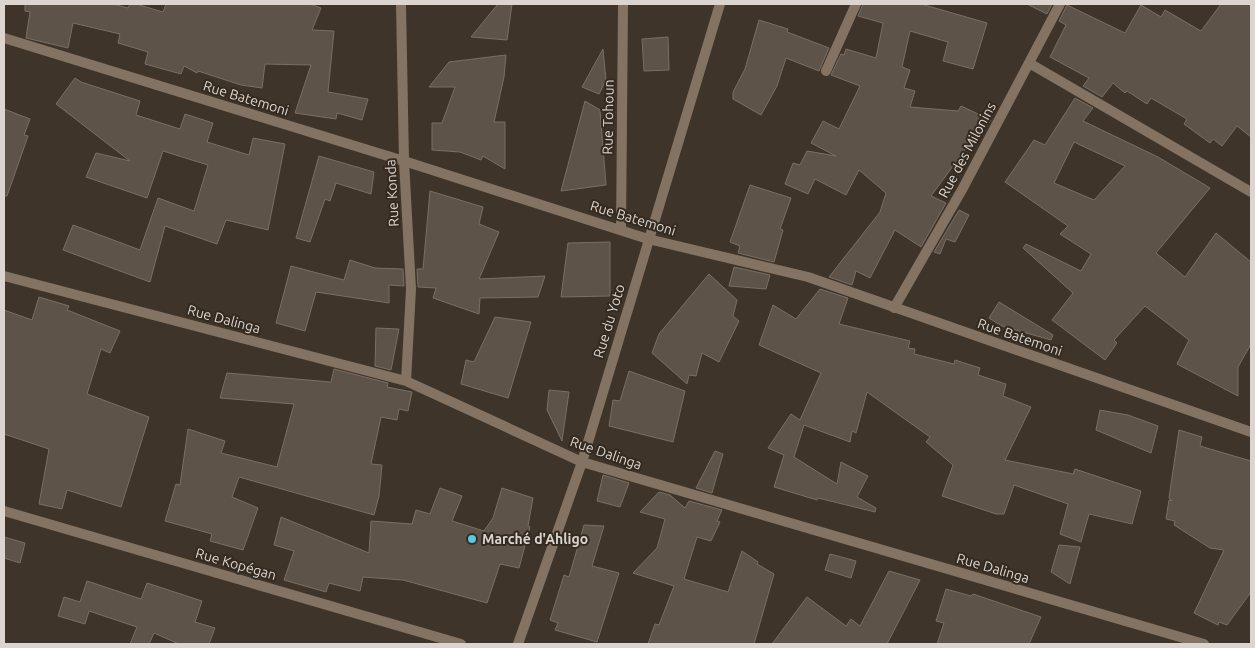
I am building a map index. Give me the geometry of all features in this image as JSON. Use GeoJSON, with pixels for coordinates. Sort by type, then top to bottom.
{"type":"FeatureCollection","features":[{"type":"Feature","properties":{"kind":"street","name":"Rue Konda"},"geometry":{"type":"LineString","coordinates":[[400,4],[404,161],[411,289],[406,381]]}},
{"type":"Feature","properties":{"kind":"street","name":"Rue Tohoun"},"geometry":{"type":"LineString","coordinates":[[621,230],[624,4]]}},
{"type":"Feature","properties":{"kind":"street","name":"Rue du Yoto"},"geometry":{"type":"LineString","coordinates":[[518,644],[582,462],[720,4]]}},
{"type":"Feature","properties":{"kind":"street"},"geometry":{"type":"LineString","coordinates":[[826,71],[856,4]]}},
{"type":"Feature","properties":{"kind":"street","name":"Rue des Milonins"},"geometry":{"type":"LineString","coordinates":[[894,308],[962,188],[1060,4]]}},
{"type":"Feature","properties":{"kind":"street","name":"Rue Batemoni"},"geometry":{"type":"LineString","coordinates":[[4,38],[404,161],[648,239],[808,277],[1251,432]]}},
{"type":"Feature","properties":{"kind":"street"},"geometry":{"type":"LineString","coordinates":[[1029,63],[1251,192]]}},
{"type":"Feature","properties":{"kind":"street","name":"Rue Dalinga"},"geometry":{"type":"LineString","coordinates":[[4,276],[406,381],[582,462],[1204,644]]}},
{"type":"Feature","properties":{"kind":"street","name":"Rue Kopégan"},"geometry":{"type":"LineString","coordinates":[[4,511],[461,644]]}},
{"type":"Feature","properties":{"kind":"building"},"geometry":{"type":"Polygon","coordinates":[[[25,4],[113,4],[128,8],[130,4],[136,4],[163,12],[166,4],[310,4],[321,8],[312,30],[334,31],[328,92],[368,99],[362,120],[337,113],[336,119],[295,113],[311,65],[265,64],[262,88],[241,85],[198,71],[197,73],[184,66],[181,74],[145,64],[148,52],[118,43],[120,34],[73,23],[68,48],[26,38],[30,12],[25,11],[25,4]]]}},
{"type":"Feature","properties":{"kind":"building"},"geometry":{"type":"Polygon","coordinates":[[[498,4],[512,4],[507,40],[471,37],[498,4]]]}},
{"type":"Feature","properties":{"kind":"building"},"geometry":{"type":"Polygon","coordinates":[[[863,4],[921,4],[987,23],[973,69],[943,61],[948,42],[910,31],[902,67],[910,70],[904,88],[915,91],[910,107],[958,111],[961,106],[991,120],[971,146],[969,144],[931,196],[946,203],[921,247],[895,230],[870,278],[856,271],[852,285],[829,277],[880,212],[886,193],[859,170],[846,195],[815,179],[808,194],[785,184],[793,163],[800,165],[807,151],[836,156],[811,143],[823,121],[839,129],[860,86],[831,75],[841,54],[844,55],[846,49],[876,58],[883,23],[858,16],[863,4]]]}},
{"type":"Feature","properties":{"kind":"building"},"geometry":{"type":"Polygon","coordinates":[[[1027,4],[1052,4],[1047,14],[1027,4]]]}},
{"type":"Feature","properties":{"kind":"building"},"geometry":{"type":"Polygon","coordinates":[[[1221,4],[1251,4],[1251,137],[1237,126],[1222,146],[1213,139],[1210,143],[1184,124],[1187,119],[1151,98],[1147,104],[1127,91],[1125,93],[1113,83],[1102,97],[1083,86],[1089,78],[1050,57],[1066,25],[1059,21],[1067,5],[1125,33],[1141,5],[1161,17],[1165,10],[1201,31],[1221,4]]]}},
{"type":"Feature","properties":{"kind":"building"},"geometry":{"type":"Polygon","coordinates":[[[759,20],[788,29],[787,32],[829,48],[819,71],[786,58],[777,86],[761,115],[733,99],[733,92],[745,69],[759,20]]]}},
{"type":"Feature","properties":{"kind":"building"},"geometry":{"type":"Polygon","coordinates":[[[668,37],[669,70],[644,71],[642,39],[668,37]]]}},
{"type":"Feature","properties":{"kind":"building"},"geometry":{"type":"Polygon","coordinates":[[[603,49],[606,80],[599,94],[582,87],[603,49]]]}},
{"type":"Feature","properties":{"kind":"building"},"geometry":{"type":"Polygon","coordinates":[[[506,55],[504,77],[494,122],[505,122],[505,169],[483,156],[481,160],[460,152],[432,150],[432,123],[442,123],[455,87],[429,87],[449,62],[506,55]]]}},
{"type":"Feature","properties":{"kind":"building"},"geometry":{"type":"Polygon","coordinates":[[[75,78],[81,82],[140,101],[136,115],[180,129],[185,114],[213,123],[207,142],[249,155],[253,138],[285,144],[268,230],[226,220],[217,244],[165,226],[150,282],[63,250],[73,225],[140,250],[158,198],[194,211],[208,165],[163,151],[147,198],[86,177],[96,153],[130,161],[56,104],[75,78]]]}},
{"type":"Feature","properties":{"kind":"building"},"geometry":{"type":"Polygon","coordinates":[[[1075,98],[1093,108],[1083,121],[1158,157],[1210,188],[1156,253],[1185,277],[1216,233],[1251,262],[1251,344],[1238,367],[1238,396],[1177,364],[1189,340],[1145,306],[1114,340],[1117,343],[1105,360],[1052,320],[1073,293],[1023,248],[1026,244],[1081,271],[1091,254],[1060,234],[1068,226],[1005,182],[1034,140],[1045,145],[1075,98]],[[1074,142],[1054,183],[1094,200],[1125,166],[1074,142]]]}},
{"type":"Feature","properties":{"kind":"building"},"geometry":{"type":"Polygon","coordinates":[[[585,101],[600,110],[606,185],[561,191],[585,101]]]}},
{"type":"Feature","properties":{"kind":"building"},"geometry":{"type":"Polygon","coordinates":[[[4,109],[30,119],[24,135],[28,136],[7,196],[4,196],[4,109]]]}},
{"type":"Feature","properties":{"kind":"building"},"geometry":{"type":"Polygon","coordinates":[[[319,156],[374,172],[371,194],[336,183],[330,201],[325,199],[310,242],[296,238],[319,156]]]}},
{"type":"Feature","properties":{"kind":"building"},"geometry":{"type":"Polygon","coordinates":[[[750,185],[791,198],[780,229],[783,230],[774,262],[738,253],[740,246],[730,242],[750,185]]]}},
{"type":"Feature","properties":{"kind":"building"},"geometry":{"type":"Polygon","coordinates":[[[430,191],[483,207],[479,224],[499,232],[479,279],[545,276],[538,297],[480,298],[479,314],[433,298],[436,288],[418,287],[417,269],[423,269],[430,191]]]}},
{"type":"Feature","properties":{"kind":"building"},"geometry":{"type":"Polygon","coordinates":[[[959,210],[969,215],[955,242],[946,239],[940,254],[934,252],[959,210]]]}},
{"type":"Feature","properties":{"kind":"building"},"geometry":{"type":"Polygon","coordinates":[[[610,242],[610,296],[561,297],[568,243],[610,242]]]}},
{"type":"Feature","properties":{"kind":"building"},"geometry":{"type":"Polygon","coordinates":[[[350,260],[375,268],[403,269],[404,286],[389,285],[389,303],[316,292],[305,331],[276,323],[291,266],[344,280],[350,260]]]}},
{"type":"Feature","properties":{"kind":"building"},"geometry":{"type":"Polygon","coordinates":[[[734,267],[770,275],[766,289],[729,286],[734,267]]]}},
{"type":"Feature","properties":{"kind":"building"},"geometry":{"type":"Polygon","coordinates":[[[709,274],[737,300],[733,316],[739,321],[719,362],[702,353],[696,376],[689,375],[687,384],[652,353],[659,334],[709,274]]]}},
{"type":"Feature","properties":{"kind":"building"},"geometry":{"type":"Polygon","coordinates":[[[820,289],[848,298],[839,324],[910,341],[908,348],[915,349],[914,354],[954,364],[955,360],[980,368],[978,375],[1006,384],[1003,396],[1031,407],[1005,460],[1073,474],[1075,469],[1141,491],[1132,524],[1089,514],[1081,542],[1060,534],[1068,504],[1014,485],[1004,514],[996,514],[942,496],[953,465],[926,442],[930,437],[867,392],[856,433],[852,431],[850,442],[804,425],[794,457],[837,484],[841,462],[868,476],[857,497],[876,508],[875,512],[818,498],[817,500],[774,487],[784,455],[768,448],[791,414],[800,420],[821,373],[759,345],[773,305],[796,319],[820,289]]]}},
{"type":"Feature","properties":{"kind":"building"},"geometry":{"type":"Polygon","coordinates":[[[39,297],[69,306],[67,310],[120,331],[110,353],[101,349],[87,394],[149,417],[121,507],[67,490],[62,509],[39,504],[49,449],[4,434],[4,310],[32,320],[39,297]]]}},
{"type":"Feature","properties":{"kind":"building"},"geometry":{"type":"Polygon","coordinates":[[[999,302],[1053,335],[1051,340],[1002,326],[989,318],[999,302]]]}},
{"type":"Feature","properties":{"kind":"building"},"geometry":{"type":"Polygon","coordinates":[[[495,317],[531,322],[508,398],[461,384],[466,360],[474,362],[495,317]]]}},
{"type":"Feature","properties":{"kind":"building"},"geometry":{"type":"Polygon","coordinates":[[[376,328],[399,329],[391,370],[375,366],[376,328]]]}},
{"type":"Feature","properties":{"kind":"building"},"geometry":{"type":"Polygon","coordinates":[[[334,369],[388,383],[387,387],[412,392],[408,411],[399,409],[397,420],[381,417],[371,464],[382,465],[379,496],[374,515],[239,477],[232,497],[258,508],[243,550],[210,541],[212,534],[165,521],[176,484],[180,485],[188,429],[225,441],[221,453],[277,467],[294,404],[220,398],[227,373],[331,382],[334,369]]]}},
{"type":"Feature","properties":{"kind":"building"},"geometry":{"type":"Polygon","coordinates":[[[629,371],[685,391],[673,442],[609,426],[613,400],[620,401],[629,371]]]}},
{"type":"Feature","properties":{"kind":"building"},"geometry":{"type":"Polygon","coordinates":[[[549,390],[569,392],[562,441],[547,410],[549,390]]]}},
{"type":"Feature","properties":{"kind":"building"},"geometry":{"type":"Polygon","coordinates":[[[1100,410],[1128,415],[1158,426],[1151,453],[1096,430],[1100,410]]]}},
{"type":"Feature","properties":{"kind":"building"},"geometry":{"type":"Polygon","coordinates":[[[1179,430],[1202,437],[1200,446],[1251,461],[1251,592],[1227,625],[1219,622],[1218,625],[1194,613],[1224,550],[1210,548],[1174,525],[1175,521],[1166,519],[1169,500],[1172,501],[1169,498],[1179,430]]]}},
{"type":"Feature","properties":{"kind":"building"},"geometry":{"type":"Polygon","coordinates":[[[715,451],[723,454],[712,493],[696,488],[715,451]]]}},
{"type":"Feature","properties":{"kind":"building"},"geometry":{"type":"Polygon","coordinates":[[[603,475],[629,483],[620,507],[597,501],[603,475]]]}},
{"type":"Feature","properties":{"kind":"building"},"geometry":{"type":"Polygon","coordinates":[[[440,488],[462,496],[452,521],[484,531],[493,518],[502,488],[533,498],[528,526],[530,527],[519,568],[500,564],[487,603],[403,580],[363,577],[360,591],[329,583],[326,592],[284,580],[294,551],[274,545],[281,517],[369,553],[371,521],[412,524],[416,510],[430,514],[440,488]]]}},
{"type":"Feature","properties":{"kind":"building"},"geometry":{"type":"Polygon","coordinates":[[[659,492],[670,495],[685,508],[689,501],[722,510],[717,521],[720,522],[711,541],[697,537],[684,579],[728,592],[742,551],[758,562],[757,564],[774,574],[754,644],[648,644],[655,624],[659,625],[674,586],[633,573],[657,548],[665,519],[640,512],[659,492]]]}},
{"type":"Feature","properties":{"kind":"building"},"geometry":{"type":"Polygon","coordinates":[[[584,525],[604,526],[592,566],[619,573],[597,642],[555,630],[558,623],[550,620],[564,575],[569,577],[584,525]]]}},
{"type":"Feature","properties":{"kind":"building"},"geometry":{"type":"Polygon","coordinates":[[[4,537],[25,543],[20,563],[4,558],[4,537]]]}},
{"type":"Feature","properties":{"kind":"building"},"geometry":{"type":"Polygon","coordinates":[[[1059,545],[1080,547],[1070,584],[1051,572],[1059,545]]]}},
{"type":"Feature","properties":{"kind":"building"},"geometry":{"type":"Polygon","coordinates":[[[830,554],[856,561],[851,578],[825,570],[830,554]]]}},
{"type":"Feature","properties":{"kind":"building"},"geometry":{"type":"Polygon","coordinates":[[[889,571],[920,580],[887,644],[772,644],[807,597],[846,626],[851,619],[860,626],[889,571]]]}},
{"type":"Feature","properties":{"kind":"building"},"geometry":{"type":"Polygon","coordinates":[[[87,581],[141,599],[147,583],[202,601],[195,622],[215,628],[209,644],[179,644],[154,633],[149,644],[130,644],[137,627],[89,611],[85,624],[58,616],[64,597],[80,602],[87,581]]]}},
{"type":"Feature","properties":{"kind":"building"},"geometry":{"type":"Polygon","coordinates":[[[946,589],[971,596],[973,594],[1041,617],[1029,644],[937,644],[944,623],[936,621],[946,589]]]}},
{"type":"Feature","properties":{"kind":"place","name":"Marché d'Ahligo"},"geometry":{"type":"Point","coordinates":[472,539]}}]}
